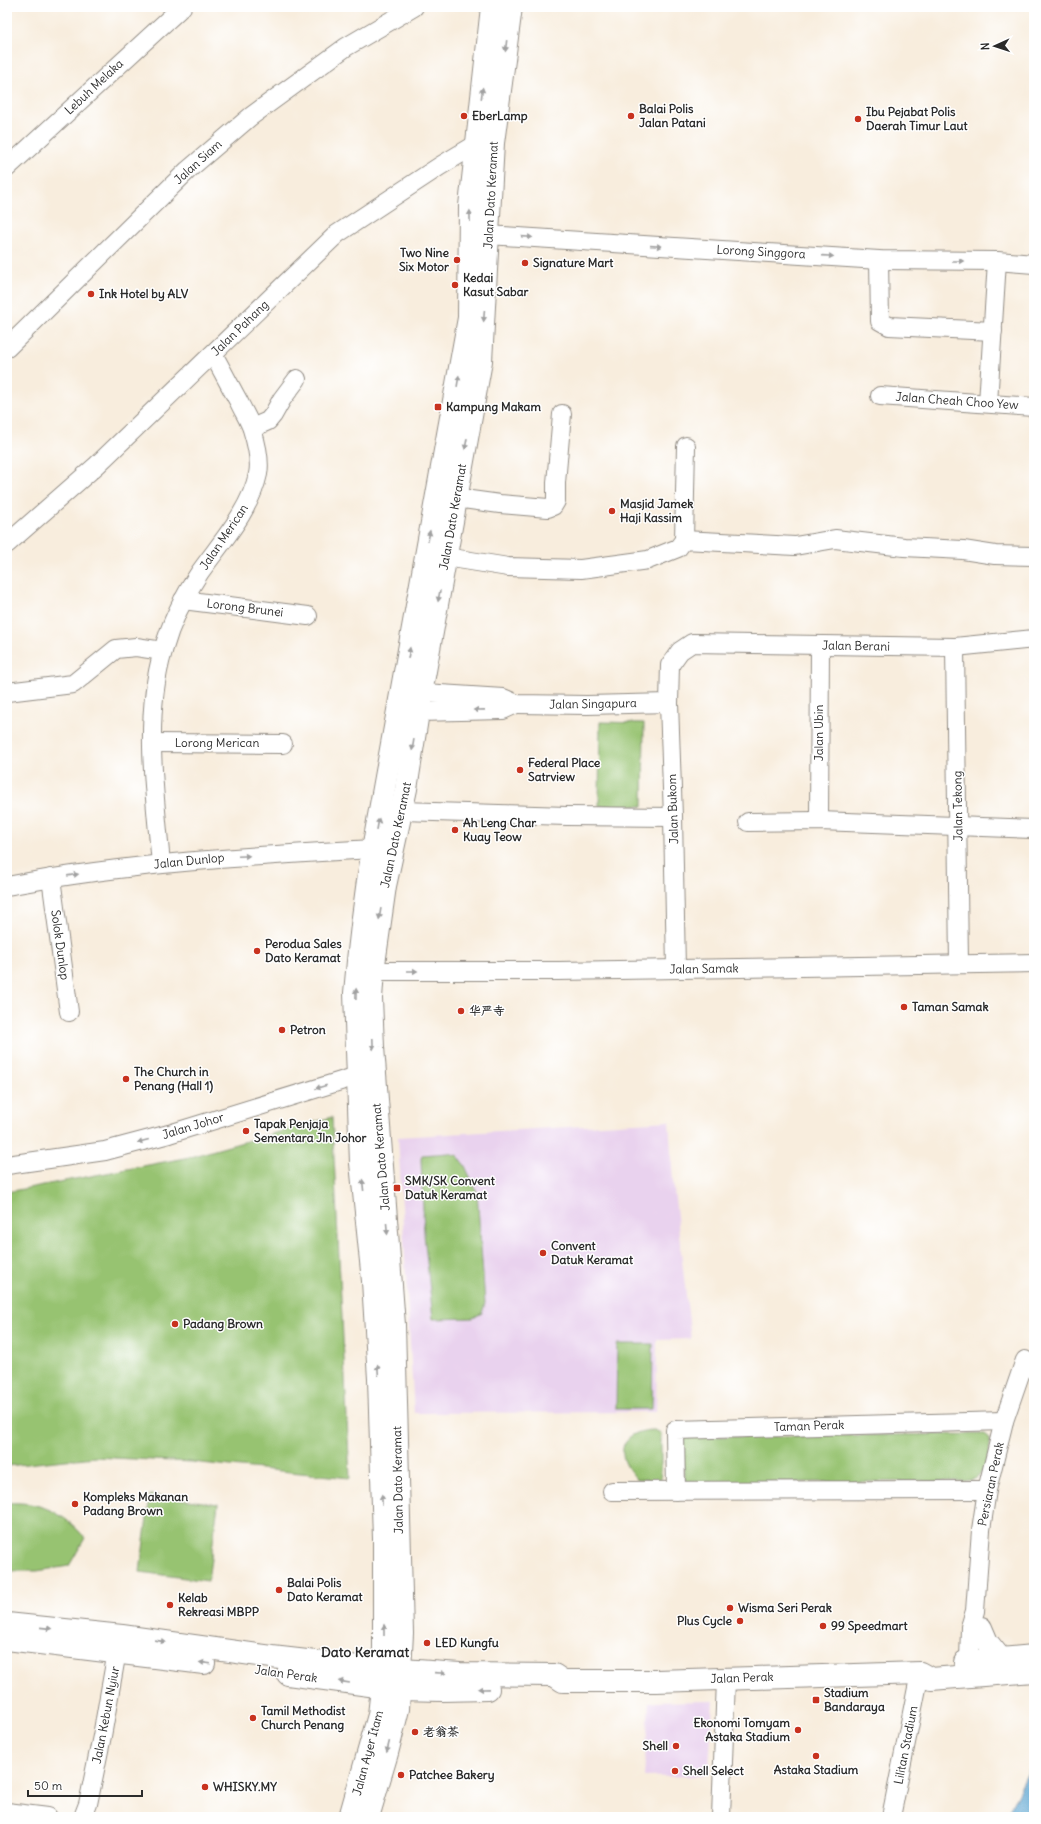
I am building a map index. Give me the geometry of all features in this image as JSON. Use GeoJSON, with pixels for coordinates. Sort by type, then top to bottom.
{"type":"FeatureCollection","features":[{"type":"Feature","properties":{"kind":"main road","name":"Jalan Dato Keramat"},"geometry":{"type":"LineString","coordinates":[[366,1073],[356,987],[363,909],[373,849],[413,699],[446,558],[481,361],[487,276],[488,235],[484,144],[492,7]]}},
{"type":"Feature","properties":{"kind":"main road","name":"Jalan Dato Keramat"},"geometry":{"type":"LineString","coordinates":[[391,1679],[373,1281],[361,1163],[373,970],[385,886],[402,811],[423,575],[469,318],[470,206],[484,144],[511,7]]}},
{"type":"Feature","properties":{"kind":"main road"},"geometry":{"type":"LineString","coordinates":[[978,1620],[987,1642],[986,1666]]}},
{"type":"Feature","properties":{"kind":"main road","name":"Jalan Perak"},"geometry":{"type":"LineString","coordinates":[[7,1624],[114,1641],[271,1671],[391,1679],[460,1674],[554,1675],[564,1681],[656,1681],[910,1673],[931,1679],[986,1666],[1033,1661]]}},
{"type":"Feature","properties":{"kind":"main road","name":"Jalan Perak"},"geometry":{"type":"LineString","coordinates":[[7,1639],[114,1641]]}},
{"type":"Feature","properties":{"kind":"main road","name":"Jalan Ayer Itam"},"geometry":{"type":"LineString","coordinates":[[350,1817],[379,1715],[391,1679]]}},
{"type":"Feature","properties":{"kind":"main road","name":"Jalan Ayer Itam"},"geometry":{"type":"LineString","coordinates":[[368,1817],[398,1709],[391,1679]]}},
{"type":"Feature","properties":{"kind":"street","name":"Lebuh Melaka"},"geometry":{"type":"LineString","coordinates":[[7,168],[182,7]]}},
{"type":"Feature","properties":{"kind":"street","name":"Jalan Siam"},"geometry":{"type":"LineString","coordinates":[[7,348],[188,170],[250,117],[346,46],[414,7]]}},
{"type":"Feature","properties":{"kind":"street","name":"Jalan Pahang"},"geometry":{"type":"LineString","coordinates":[[7,544],[97,465],[337,234],[440,166],[484,144]]}},
{"type":"Feature","properties":{"kind":"street"},"geometry":{"type":"LineString","coordinates":[[470,254],[478,243],[488,235]]}},
{"type":"Feature","properties":{"kind":"street","name":"Lorong Singgora"},"geometry":{"type":"LineString","coordinates":[[488,235],[879,260],[997,261],[1034,264]]}},
{"type":"Feature","properties":{"kind":"street"},"geometry":{"type":"LineString","coordinates":[[879,260],[880,321],[889,326],[992,331]]}},
{"type":"Feature","properties":{"kind":"street"},"geometry":{"type":"LineString","coordinates":[[988,403],[997,261]]}},
{"type":"Feature","properties":{"kind":"street","name":"Jalan Merican"},"geometry":{"type":"LineString","coordinates":[[161,864],[152,743],[154,694],[162,651],[183,600],[199,574],[240,517],[252,495],[259,472],[257,450],[252,428],[213,354]]}},
{"type":"Feature","properties":{"kind":"street"},"geometry":{"type":"LineString","coordinates":[[252,428],[268,421],[274,415],[282,399],[297,379]]}},
{"type":"Feature","properties":{"kind":"street","name":"Jalan Cheah Choo Yew"},"geometry":{"type":"LineString","coordinates":[[880,396],[1034,407]]}},
{"type":"Feature","properties":{"kind":"street"},"geometry":{"type":"LineString","coordinates":[[456,498],[500,504],[548,508],[553,506],[556,501],[556,483],[562,414]]}},
{"type":"Feature","properties":{"kind":"street"},"geometry":{"type":"LineString","coordinates":[[423,575],[433,560],[446,558],[508,567],[581,569],[648,560],[678,548],[684,540],[686,446]]}},
{"type":"Feature","properties":{"kind":"street"},"geometry":{"type":"LineString","coordinates":[[684,540],[795,546],[835,539],[904,547],[1034,556]]}},
{"type":"Feature","properties":{"kind":"street","name":"Lorong Brunei"},"geometry":{"type":"LineString","coordinates":[[183,600],[308,616]]}},
{"type":"Feature","properties":{"kind":"street","name":"Jalan Berani"},"geometry":{"type":"LineString","coordinates":[[680,651],[692,643],[955,647],[1034,639]]}},
{"type":"Feature","properties":{"kind":"street","name":"Jalan Ubin"},"geometry":{"type":"LineString","coordinates":[[819,821],[820,646]]}},
{"type":"Feature","properties":{"kind":"street"},"geometry":{"type":"LineString","coordinates":[[7,692],[74,684],[116,649],[136,647],[162,651]]}},
{"type":"Feature","properties":{"kind":"street","name":"Jalan Tekong"},"geometry":{"type":"LineString","coordinates":[[955,647],[959,964]]}},
{"type":"Feature","properties":{"kind":"street","name":"Jalan Bukom"},"geometry":{"type":"LineString","coordinates":[[676,969],[669,703],[670,665],[680,651]]}},
{"type":"Feature","properties":{"kind":"street","name":"Jalan Singapura"},"geometry":{"type":"LineString","coordinates":[[413,699],[503,698],[517,704],[669,703]]}},
{"type":"Feature","properties":{"kind":"street","name":"Lorong Merican"},"geometry":{"type":"LineString","coordinates":[[152,743],[283,744]]}},
{"type":"Feature","properties":{"kind":"street"},"geometry":{"type":"LineString","coordinates":[[402,811],[567,816],[673,817]]}},
{"type":"Feature","properties":{"kind":"street"},"geometry":{"type":"LineString","coordinates":[[748,822],[819,821],[1034,829]]}},
{"type":"Feature","properties":{"kind":"street","name":"Jalan Dunlop"},"geometry":{"type":"LineString","coordinates":[[7,886],[51,878],[224,857],[373,849]]}},
{"type":"Feature","properties":{"kind":"street","name":"Solok Dunlop"},"geometry":{"type":"LineString","coordinates":[[51,878],[69,1012]]}},
{"type":"Feature","properties":{"kind":"street","name":"Jalan Samak"},"geometry":{"type":"LineString","coordinates":[[373,970],[558,971],[1034,963]]}},
{"type":"Feature","properties":{"kind":"street","name":"Jalan Johor"},"geometry":{"type":"LineString","coordinates":[[7,1165],[105,1151],[169,1134],[366,1073]]}},
{"type":"Feature","properties":{"kind":"street","name":"Persiaran Perak"},"geometry":{"type":"LineString","coordinates":[[986,1666],[970,1627],[978,1620],[981,1530],[987,1490],[1004,1421],[1025,1360]]}},
{"type":"Feature","properties":{"kind":"street","name":"Taman Perak"},"geometry":{"type":"LineString","coordinates":[[676,1490],[675,1430],[1004,1421]]}},
{"type":"Feature","properties":{"kind":"street"},"geometry":{"type":"LineString","coordinates":[[612,1491],[987,1490]]}},
{"type":"Feature","properties":{"kind":"street","name":"Jalan Kebun Nyiur"},"geometry":{"type":"LineString","coordinates":[[83,1817],[88,1804],[102,1736],[114,1641]]}},
{"type":"Feature","properties":{"kind":"street","name":"Lilitan Stadium"},"geometry":{"type":"LineString","coordinates":[[891,1817],[915,1694],[910,1673]]}},
{"type":"Feature","properties":{"kind":"street"},"geometry":{"type":"LineString","coordinates":[[721,1817],[726,1679]]}},
{"type":"Feature","properties":{"kind":"street"},"geometry":{"type":"LineString","coordinates":[[7,1812],[48,1817]]}},
{"type":"Feature","properties":{"kind":"shaded area","name":"Convent Datuk Keramat"},"geometry":{"type":"Polygon","coordinates":[[[669,1121],[673,1181],[691,1339],[657,1340],[656,1412],[414,1413],[398,1137],[669,1121]]]}},
{"type":"Feature","properties":{"kind":"shaded area"},"geometry":{"type":"Polygon","coordinates":[[[713,1701],[709,1769],[703,1776],[644,1777],[649,1702],[713,1701]]]}},
{"type":"Feature","properties":{"kind":"green space"},"geometry":{"type":"Polygon","coordinates":[[[600,722],[644,723],[643,806],[599,806],[600,722]]]}},
{"type":"Feature","properties":{"kind":"green space","name":"Padang Brown"},"geometry":{"type":"Polygon","coordinates":[[[332,1117],[350,1478],[191,1462],[95,1457],[7,1466],[7,1192],[190,1157],[332,1117]]]}},
{"type":"Feature","properties":{"kind":"green space"},"geometry":{"type":"Polygon","coordinates":[[[449,1153],[458,1156],[465,1166],[477,1192],[485,1303],[482,1313],[473,1318],[433,1319],[424,1234],[421,1159],[422,1155],[449,1153]]]}},
{"type":"Feature","properties":{"kind":"green space"},"geometry":{"type":"Polygon","coordinates":[[[617,1344],[653,1344],[652,1409],[616,1409],[617,1344]]]}},
{"type":"Feature","properties":{"kind":"green space"},"geometry":{"type":"Polygon","coordinates":[[[654,1430],[661,1433],[661,1480],[637,1479],[625,1462],[623,1446],[633,1435],[642,1431],[654,1430]]]}},
{"type":"Feature","properties":{"kind":"green space"},"geometry":{"type":"Polygon","coordinates":[[[985,1434],[989,1437],[990,1441],[988,1458],[981,1474],[972,1480],[689,1483],[684,1480],[683,1444],[684,1440],[688,1437],[985,1434]]]}},
{"type":"Feature","properties":{"kind":"green space"},"geometry":{"type":"Polygon","coordinates":[[[150,1495],[218,1504],[208,1581],[140,1572],[150,1495]]]}},
{"type":"Feature","properties":{"kind":"green space"},"geometry":{"type":"Polygon","coordinates":[[[7,1503],[31,1504],[51,1510],[60,1515],[77,1529],[85,1538],[69,1566],[37,1571],[7,1571],[7,1503]]]}},
{"type":"Feature","properties":{"kind":"water"},"geometry":{"type":"Polygon","coordinates":[[[1034,1760],[1034,1805],[1028,1817],[1006,1817],[1034,1760]]]}},
{"type":"Feature","properties":{"kind":"place","name":"EberLamp"},"geometry":{"type":"Point","coordinates":[464,116]}},
{"type":"Feature","properties":{"kind":"place","name":"Balai Polis Jalan Patani"},"geometry":{"type":"Point","coordinates":[631,116]}},
{"type":"Feature","properties":{"kind":"place","name":"Ibu Pejabat Polis Daerah Timur Laut"},"geometry":{"type":"Point","coordinates":[858,119]}},
{"type":"Feature","properties":{"kind":"place","name":"Two Nine Six Motor"},"geometry":{"type":"Point","coordinates":[457,260]}},
{"type":"Feature","properties":{"kind":"place","name":"Signature Mart"},"geometry":{"type":"Point","coordinates":[525,263]}},
{"type":"Feature","properties":{"kind":"place","name":"Kedai Kasut Sabar"},"geometry":{"type":"Point","coordinates":[455,285]}},
{"type":"Feature","properties":{"kind":"place","name":"Ink Hotel by ALV"},"geometry":{"type":"Point","coordinates":[91,294]}},
{"type":"Feature","properties":{"kind":"place","name":"Kampung Makam"},"geometry":{"type":"Point","coordinates":[438,407]}},
{"type":"Feature","properties":{"kind":"place","name":"Masjid Jamek Haji Kassim"},"geometry":{"type":"Point","coordinates":[612,511]}},
{"type":"Feature","properties":{"kind":"place","name":"Federal Place Satrview"},"geometry":{"type":"Point","coordinates":[520,770]}},
{"type":"Feature","properties":{"kind":"place","name":"Ah Leng Char Kuay Teow"},"geometry":{"type":"Point","coordinates":[455,830]}},
{"type":"Feature","properties":{"kind":"place","name":"Perodua Sales Dato Keramat"},"geometry":{"type":"Point","coordinates":[257,951]}},
{"type":"Feature","properties":{"kind":"place","name":"Taman Samak"},"geometry":{"type":"Point","coordinates":[904,1007]}},
{"type":"Feature","properties":{"kind":"place","name":"华严寺"},"geometry":{"type":"Point","coordinates":[461,1011]}},
{"type":"Feature","properties":{"kind":"place","name":"Petron"},"geometry":{"type":"Point","coordinates":[282,1030]}},
{"type":"Feature","properties":{"kind":"place","name":"The Church in Penang (Hall 1)"},"geometry":{"type":"Point","coordinates":[126,1079]}},
{"type":"Feature","properties":{"kind":"place","name":"Tapak Penjaja Sementara Jln Johor"},"geometry":{"type":"Point","coordinates":[246,1131]}},
{"type":"Feature","properties":{"kind":"place","name":"SMK/SK Convent Datuk Keramat"},"geometry":{"type":"Point","coordinates":[397,1188]}},
{"type":"Feature","properties":{"kind":"place","name":"Convent Datuk Keramat"},"geometry":{"type":"Point","coordinates":[543,1253]}},
{"type":"Feature","properties":{"kind":"place","name":"Padang Brown"},"geometry":{"type":"Point","coordinates":[175,1324]}},
{"type":"Feature","properties":{"kind":"place","name":"Kompleks Makanan Padang Brown"},"geometry":{"type":"Point","coordinates":[75,1504]}},
{"type":"Feature","properties":{"kind":"place","name":"Balai Polis Dato Keramat"},"geometry":{"type":"Point","coordinates":[279,1590]}},
{"type":"Feature","properties":{"kind":"place","name":"Kelab Rekreasi MBPP"},"geometry":{"type":"Point","coordinates":[170,1605]}},
{"type":"Feature","properties":{"kind":"place","name":"Wisma Seri Perak"},"geometry":{"type":"Point","coordinates":[730,1608]}},
{"type":"Feature","properties":{"kind":"place","name":"Plus Cycle"},"geometry":{"type":"Point","coordinates":[740,1621]}},
{"type":"Feature","properties":{"kind":"place","name":"99 Speedmart"},"geometry":{"type":"Point","coordinates":[823,1626]}},
{"type":"Feature","properties":{"kind":"place","name":"LED Kungfu"},"geometry":{"type":"Point","coordinates":[427,1643]}},
{"type":"Feature","properties":{"kind":"place","name":"Stadium Bandaraya"},"geometry":{"type":"Point","coordinates":[816,1700]}},
{"type":"Feature","properties":{"kind":"place","name":"Tamil Methodist Church Penang"},"geometry":{"type":"Point","coordinates":[253,1718]}},
{"type":"Feature","properties":{"kind":"place","name":"Ekonomi Tomyam Astaka Stadium"},"geometry":{"type":"Point","coordinates":[798,1730]}},
{"type":"Feature","properties":{"kind":"place","name":"老翁茶"},"geometry":{"type":"Point","coordinates":[415,1732]}},
{"type":"Feature","properties":{"kind":"place","name":"Shell"},"geometry":{"type":"Point","coordinates":[676,1746]}},
{"type":"Feature","properties":{"kind":"place","name":"Astaka Stadium"},"geometry":{"type":"Point","coordinates":[816,1756]}},
{"type":"Feature","properties":{"kind":"place","name":"Shell Select"},"geometry":{"type":"Point","coordinates":[675,1771]}},
{"type":"Feature","properties":{"kind":"place","name":"Patchee Bakery"},"geometry":{"type":"Point","coordinates":[401,1775]}},
{"type":"Feature","properties":{"kind":"place","name":"WHISKY.MY"},"geometry":{"type":"Point","coordinates":[205,1787]}},
{"type":"Feature","properties":{"kind":"district","name":"Dato Keramat"},"geometry":{"type":"Point","coordinates":[365,1652]}}]}
